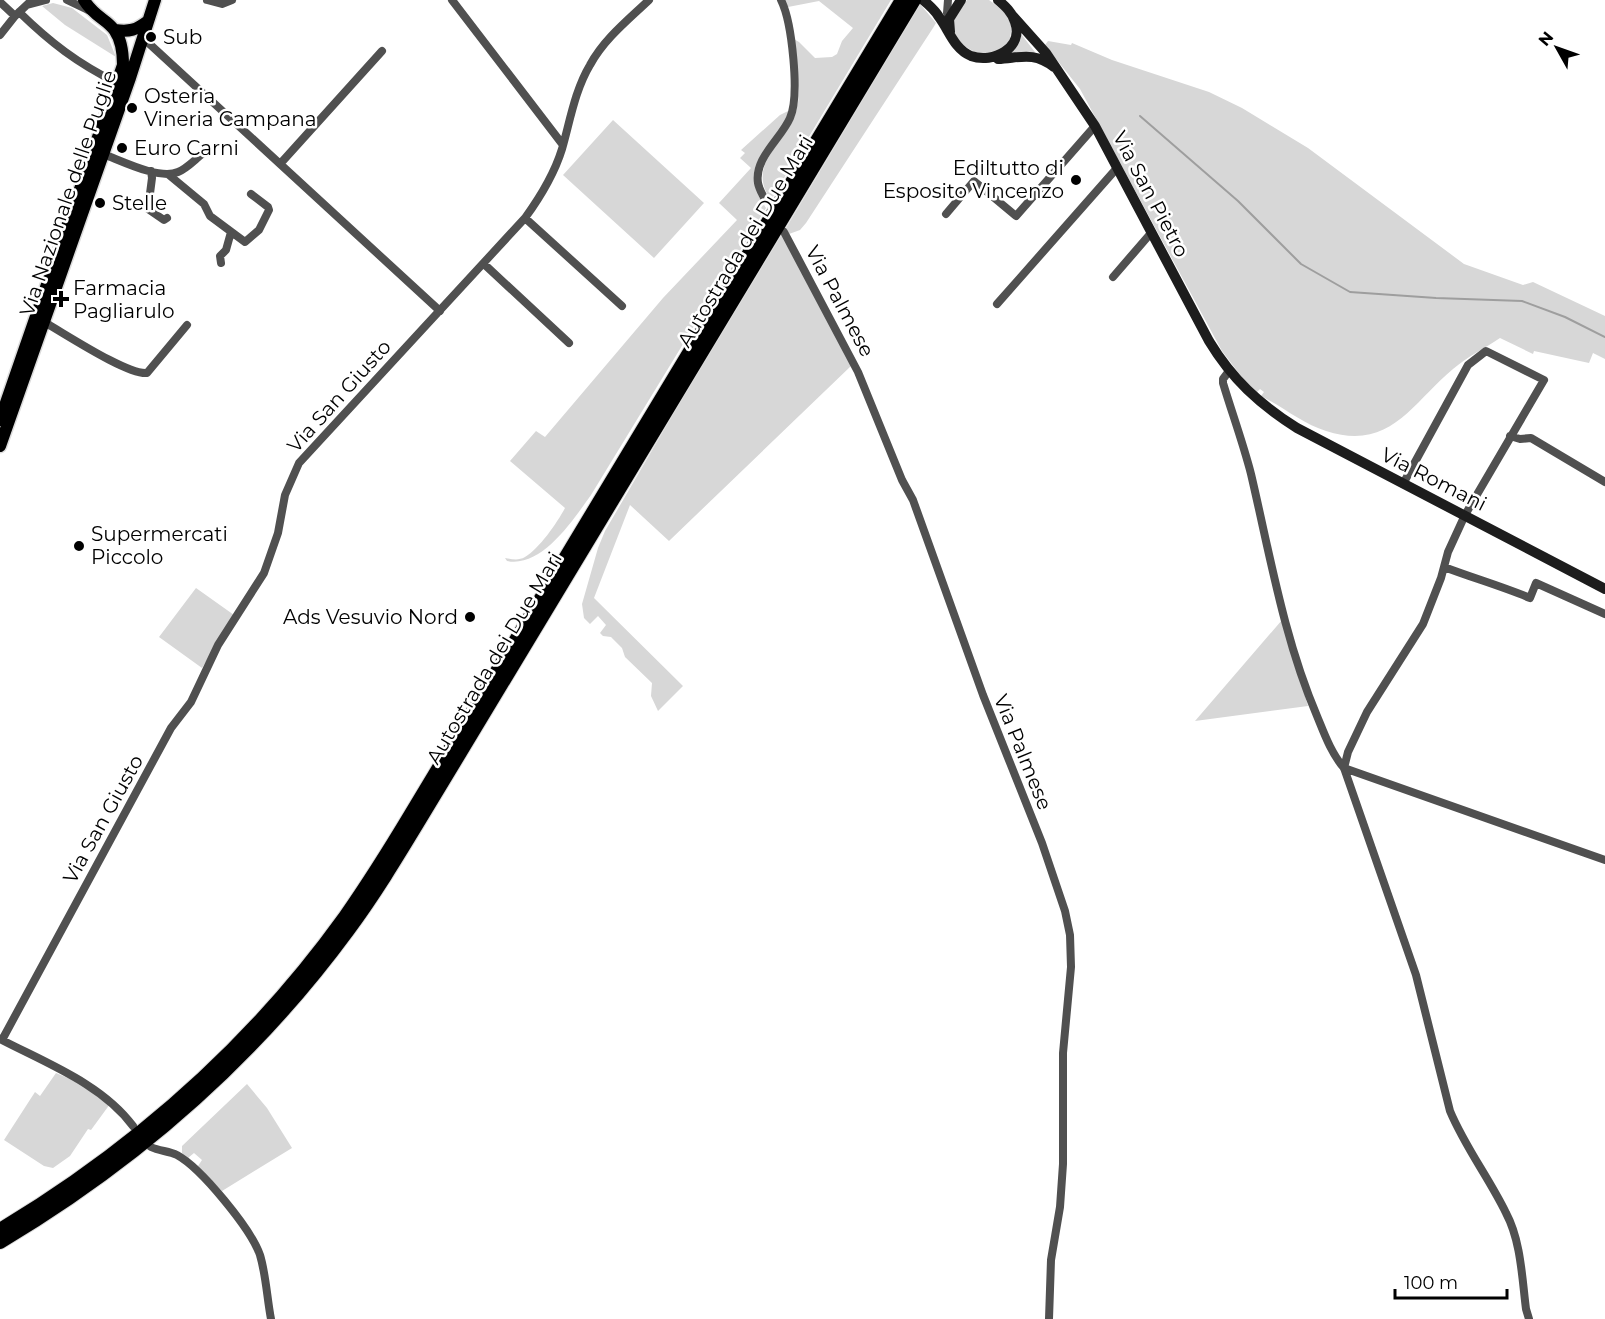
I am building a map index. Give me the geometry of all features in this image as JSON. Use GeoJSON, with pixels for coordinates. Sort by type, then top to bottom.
{"type":"FeatureCollection","features":[{"type":"Feature","properties":{"kind":"highway","name":"Autostrada dei Due Mari"},"geometry":{"type":"LineString","coordinates":[[0,1230],[63,1191],[96,1167],[190,1091],[270,1009],[344,918],[411,814],[900,9],[914,0]]}},
{"type":"Feature","properties":{"kind":"highway","name":"Autostrada dei Due Mari"},"geometry":{"type":"LineString","coordinates":[[0,1242],[102,1176],[197,1099],[285,1008],[348,930],[420,819],[900,9]]}},
{"type":"Feature","properties":{"kind":"main road","name":"Via Nazionale delle Puglie"},"geometry":{"type":"LineString","coordinates":[[0,446],[155,0]]}},
{"type":"Feature","properties":{"kind":"main road"},"geometry":{"type":"LineString","coordinates":[[88,6],[115,30],[129,32],[148,21]]}},
{"type":"Feature","properties":{"kind":"main road","name":"Via Nazionale delle Puglie"},"geometry":{"type":"LineString","coordinates":[[0,420],[123,65],[122,50],[115,30]]}},
{"type":"Feature","properties":{"kind":"street"},"geometry":{"type":"LineString","coordinates":[[3,4],[12,0]]}},
{"type":"Feature","properties":{"kind":"street"},"geometry":{"type":"LineString","coordinates":[[0,35],[29,3],[46,0]]}},
{"type":"Feature","properties":{"kind":"street"},"geometry":{"type":"LineString","coordinates":[[67,0],[88,6]]}},
{"type":"Feature","properties":{"kind":"street"},"geometry":{"type":"LineString","coordinates":[[207,0],[222,4],[232,0]]}},
{"type":"Feature","properties":{"kind":"street"},"geometry":{"type":"LineString","coordinates":[[452,0],[563,145]]}},
{"type":"Feature","properties":{"kind":"street","name":"Via San Giusto"},"geometry":{"type":"LineString","coordinates":[[1,1040],[171,728],[191,702],[218,645],[264,573],[278,533],[285,495],[299,463],[525,218],[549,182],[588,67],[607,41],[649,0]]}},
{"type":"Feature","properties":{"kind":"street"},"geometry":{"type":"LineString","coordinates":[[765,200],[758,183],[759,166],[790,119],[795,101],[790,35],[781,0]]}},
{"type":"Feature","properties":{"kind":"street"},"geometry":{"type":"LineString","coordinates":[[923,0],[939,16],[963,51],[970,55],[1000,60],[1022,55],[1042,60],[1056,69]]}},
{"type":"Feature","properties":{"kind":"street"},"geometry":{"type":"LineString","coordinates":[[948,0],[950,35]]}},
{"type":"Feature","properties":{"kind":"street"},"geometry":{"type":"LineString","coordinates":[[949,19],[961,0]]}},
{"type":"Feature","properties":{"kind":"street","name":"Via San Pietro"},"geometry":{"type":"LineString","coordinates":[[998,0],[1046,53],[1095,126],[1198,322],[1229,371],[1251,394]]}},
{"type":"Feature","properties":{"kind":"street"},"geometry":{"type":"LineString","coordinates":[[3,4],[60,50],[117,83]]}},
{"type":"Feature","properties":{"kind":"street"},"geometry":{"type":"LineString","coordinates":[[993,58],[1010,48],[1015,40],[1016,24],[1012,15]]}},
{"type":"Feature","properties":{"kind":"street"},"geometry":{"type":"LineString","coordinates":[[142,38],[440,311]]}},
{"type":"Feature","properties":{"kind":"street"},"geometry":{"type":"LineString","coordinates":[[280,164],[382,51]]}},
{"type":"Feature","properties":{"kind":"street"},"geometry":{"type":"LineString","coordinates":[[945,214],[974,181],[1016,216],[1095,126]]}},
{"type":"Feature","properties":{"kind":"street"},"geometry":{"type":"LineString","coordinates":[[169,175],[186,168],[205,152]]}},
{"type":"Feature","properties":{"kind":"street"},"geometry":{"type":"LineString","coordinates":[[103,154],[169,175],[202,201],[210,216],[245,242],[259,230],[269,208],[251,194]]}},
{"type":"Feature","properties":{"kind":"street"},"geometry":{"type":"LineString","coordinates":[[997,304],[1117,168]]}},
{"type":"Feature","properties":{"kind":"street"},"geometry":{"type":"LineString","coordinates":[[151,171],[148,209],[161,219],[167,218]]}},
{"type":"Feature","properties":{"kind":"street"},"geometry":{"type":"LineString","coordinates":[[525,218],[622,306]]}},
{"type":"Feature","properties":{"kind":"street"},"geometry":{"type":"LineString","coordinates":[[221,263],[220,256],[226,251],[231,232]]}},
{"type":"Feature","properties":{"kind":"street","name":"Via Palmese"},"geometry":{"type":"LineString","coordinates":[[784,232],[858,372],[902,480],[913,500],[983,695],[1042,843],[1065,911],[1070,935],[1071,967],[1063,1053],[1063,1164],[1060,1207],[1051,1260],[1049,1319]]}},
{"type":"Feature","properties":{"kind":"street"},"geometry":{"type":"LineString","coordinates":[[1113,277],[1151,233]]}},
{"type":"Feature","properties":{"kind":"street"},"geometry":{"type":"LineString","coordinates":[[484,264],[569,343]]}},
{"type":"Feature","properties":{"kind":"street"},"geometry":{"type":"LineString","coordinates":[[44,322],[128,369],[143,374],[147,373],[187,325]]}},
{"type":"Feature","properties":{"kind":"street"},"geometry":{"type":"LineString","coordinates":[[1344,768],[1348,752],[1367,712],[1423,624],[1442,578],[1448,552],[1466,515],[1544,380],[1486,351],[1468,365],[1402,484]]}},
{"type":"Feature","properties":{"kind":"street"},"geometry":{"type":"LineString","coordinates":[[1229,371],[1223,383],[1250,471],[1297,664],[1325,734],[1344,768],[1416,975],[1450,1111],[1459,1132],[1510,1222],[1529,1319]]}},
{"type":"Feature","properties":{"kind":"street","name":"Via Romani"},"geometry":{"type":"LineString","coordinates":[[1251,394],[1269,411],[1297,428],[1605,590]]}},
{"type":"Feature","properties":{"kind":"street"},"geometry":{"type":"LineString","coordinates":[[1510,436],[1520,440],[1531,438],[1605,482]]}},
{"type":"Feature","properties":{"kind":"street"},"geometry":{"type":"LineString","coordinates":[[1444,567],[1530,598],[1536,584],[1605,614]]}},
{"type":"Feature","properties":{"kind":"street"},"geometry":{"type":"LineString","coordinates":[[1344,768],[1605,860]]}},
{"type":"Feature","properties":{"kind":"street"},"geometry":{"type":"LineString","coordinates":[[1,1040],[102,1095],[118,1107],[134,1126]]}},
{"type":"Feature","properties":{"kind":"street"},"geometry":{"type":"LineString","coordinates":[[151,1147],[171,1153],[190,1165],[225,1201],[241,1222],[260,1256],[271,1319]]}},
{"type":"Feature","properties":{"kind":"shaded area"},"geometry":{"type":"Polygon","coordinates":[[[784,0],[891,0],[771,200],[764,187],[763,175],[766,163],[793,120],[797,108],[798,73],[792,38],[815,58],[832,57],[837,54],[842,41],[853,28],[819,1],[788,7],[784,0]]]}},
{"type":"Feature","properties":{"kind":"shaded area"},"geometry":{"type":"Polygon","coordinates":[[[967,0],[989,0],[1007,15],[1011,25],[1008,47],[986,55],[962,44],[953,27],[958,12],[967,0]]]}},
{"type":"Feature","properties":{"kind":"shaded area"},"geometry":{"type":"Polygon","coordinates":[[[53,3],[72,8],[107,35],[116,57],[65,25],[42,6],[53,3]]]}},
{"type":"Feature","properties":{"kind":"shaded area"},"geometry":{"type":"Polygon","coordinates":[[[920,4],[936,23],[806,223],[800,230],[789,234],[786,228],[920,4]]]}},
{"type":"Feature","properties":{"kind":"shaded area"},"geometry":{"type":"Polygon","coordinates":[[[1018,30],[1038,56],[1007,54],[1018,30]]]}},
{"type":"Feature","properties":{"kind":"shaded area"},"geometry":{"type":"Polygon","coordinates":[[[1048,41],[1071,45],[1072,43],[1112,60],[1209,92],[1242,108],[1308,148],[1464,264],[1523,285],[1533,282],[1605,316],[1605,359],[1593,353],[1589,363],[1534,351],[1533,354],[1500,338],[1458,365],[1412,409],[1383,430],[1367,435],[1348,436],[1326,431],[1301,420],[1261,396],[1264,392],[1260,389],[1257,392],[1244,380],[1222,351],[1080,89],[1045,45],[1048,41]]]}},
{"type":"Feature","properties":{"kind":"shaded area"},"geometry":{"type":"Polygon","coordinates":[[[790,110],[788,119],[763,156],[757,189],[766,208],[591,495],[566,529],[544,550],[520,561],[507,561],[505,558],[522,558],[536,548],[553,528],[565,508],[510,461],[536,431],[545,437],[663,298],[737,220],[719,203],[751,168],[740,158],[745,153],[741,150],[780,115],[790,110]]]}},
{"type":"Feature","properties":{"kind":"shaded area"},"geometry":{"type":"Polygon","coordinates":[[[613,120],[704,203],[654,258],[563,175],[613,120]]]}},
{"type":"Feature","properties":{"kind":"shaded area"},"geometry":{"type":"Polygon","coordinates":[[[782,234],[851,366],[669,541],[630,505],[594,598],[683,686],[658,711],[651,696],[652,683],[625,657],[622,648],[611,637],[600,633],[606,625],[598,616],[590,624],[584,618],[582,604],[605,531],[782,234]]]}},
{"type":"Feature","properties":{"kind":"shaded area"},"geometry":{"type":"Polygon","coordinates":[[[196,588],[234,615],[202,668],[159,637],[196,588]]]}},
{"type":"Feature","properties":{"kind":"shaded area"},"geometry":{"type":"Polygon","coordinates":[[[1282,620],[1308,706],[1195,721],[1282,620]]]}},
{"type":"Feature","properties":{"kind":"shaded area"},"geometry":{"type":"Polygon","coordinates":[[[56,1073],[75,1081],[110,1104],[91,1130],[88,1129],[70,1156],[53,1168],[44,1166],[4,1140],[35,1092],[40,1096],[56,1073]]]}},
{"type":"Feature","properties":{"kind":"shaded area"},"geometry":{"type":"Polygon","coordinates":[[[247,1084],[267,1108],[292,1148],[222,1191],[198,1166],[202,1160],[194,1153],[188,1158],[182,1153],[182,1146],[247,1084]]]}},
{"type":"Feature","properties":{"kind":"waterway"},"geometry":{"type":"LineString","coordinates":[[1140,116],[1238,201],[1301,264],[1350,292],[1522,301],[1565,317],[1605,337]]}},
{"type":"Feature","properties":{"kind":"place","name":"Sub"},"geometry":{"type":"Point","coordinates":[151,37]}},
{"type":"Feature","properties":{"kind":"place","name":"Osteria Vineria Campana"},"geometry":{"type":"Point","coordinates":[132,108]}},
{"type":"Feature","properties":{"kind":"place","name":"Euro Carni"},"geometry":{"type":"Point","coordinates":[122,148]}},
{"type":"Feature","properties":{"kind":"place","name":"Ediltutto di Esposito Vincenzo"},"geometry":{"type":"Point","coordinates":[1076,180]}},
{"type":"Feature","properties":{"kind":"place","name":"Stelle"},"geometry":{"type":"Point","coordinates":[100,203]}},
{"type":"Feature","properties":{"kind":"place","name":"Farmacia Pagliarulo"},"geometry":{"type":"Point","coordinates":[61,299]}},
{"type":"Feature","properties":{"kind":"place","name":"Supermercati Piccolo"},"geometry":{"type":"Point","coordinates":[79,546]}},
{"type":"Feature","properties":{"kind":"place","name":"Ads Vesuvio Nord"},"geometry":{"type":"Point","coordinates":[470,617]}}]}
